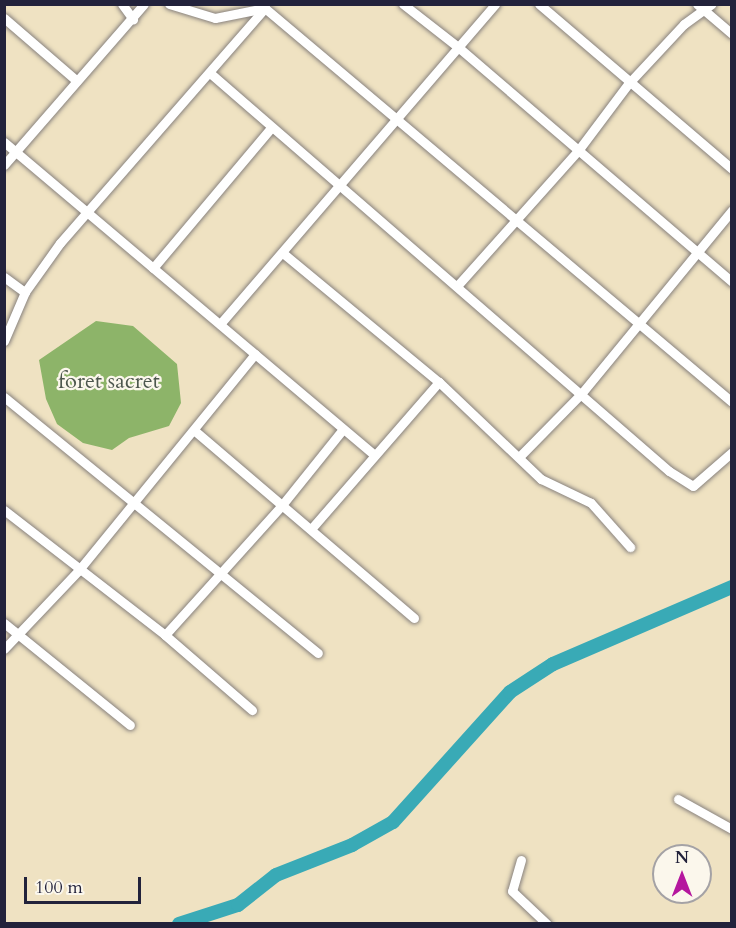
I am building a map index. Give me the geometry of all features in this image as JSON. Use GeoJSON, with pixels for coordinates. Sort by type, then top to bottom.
{"type":"FeatureCollection","features":[{"type":"Feature","properties":{"kind":"street"},"geometry":{"type":"LineString","coordinates":[[122,4],[133,19]]}},
{"type":"Feature","properties":{"kind":"street"},"geometry":{"type":"LineString","coordinates":[[4,165],[144,4]]}},
{"type":"Feature","properties":{"kind":"street"},"geometry":{"type":"LineString","coordinates":[[169,4],[215,18],[263,6]]}},
{"type":"Feature","properties":{"kind":"street"},"geometry":{"type":"LineString","coordinates":[[403,4],[458,47],[577,152],[732,282]]}},
{"type":"Feature","properties":{"kind":"street"},"geometry":{"type":"LineString","coordinates":[[220,324],[284,254],[495,4]]}},
{"type":"Feature","properties":{"kind":"street"},"geometry":{"type":"LineString","coordinates":[[540,4],[628,84],[732,169]]}},
{"type":"Feature","properties":{"kind":"street"},"geometry":{"type":"LineString","coordinates":[[5,338],[25,292],[88,212],[210,73],[263,6]]}},
{"type":"Feature","properties":{"kind":"street"},"geometry":{"type":"LineString","coordinates":[[263,6],[397,118],[514,221],[732,402]]}},
{"type":"Feature","properties":{"kind":"street"},"geometry":{"type":"LineString","coordinates":[[457,286],[577,152],[628,84],[684,24],[705,6],[732,34]]}},
{"type":"Feature","properties":{"kind":"street"},"geometry":{"type":"LineString","coordinates":[[4,18],[77,81]]}},
{"type":"Feature","properties":{"kind":"street"},"geometry":{"type":"LineString","coordinates":[[210,73],[669,471],[693,486],[732,452]]}},
{"type":"Feature","properties":{"kind":"street"},"geometry":{"type":"LineString","coordinates":[[153,268],[271,128]]}},
{"type":"Feature","properties":{"kind":"street"},"geometry":{"type":"LineString","coordinates":[[4,142],[375,455]]}},
{"type":"Feature","properties":{"kind":"street"},"geometry":{"type":"LineString","coordinates":[[520,455],[581,394],[640,326],[696,250],[732,210]]}},
{"type":"Feature","properties":{"kind":"street"},"geometry":{"type":"LineString","coordinates":[[284,254],[439,382],[520,455],[541,479],[591,503],[630,547]]}},
{"type":"Feature","properties":{"kind":"street"},"geometry":{"type":"LineString","coordinates":[[4,277],[25,292]]}},
{"type":"Feature","properties":{"kind":"street"},"geometry":{"type":"LineString","coordinates":[[4,649],[78,571],[195,431],[255,354]]}},
{"type":"Feature","properties":{"kind":"street"},"geometry":{"type":"LineString","coordinates":[[311,530],[439,382]]}},
{"type":"Feature","properties":{"kind":"street"},"geometry":{"type":"LineString","coordinates":[[4,397],[318,653]]}},
{"type":"Feature","properties":{"kind":"street"},"geometry":{"type":"LineString","coordinates":[[165,635],[282,505],[343,429]]}},
{"type":"Feature","properties":{"kind":"street"},"geometry":{"type":"LineString","coordinates":[[195,431],[414,618]]}},
{"type":"Feature","properties":{"kind":"street"},"geometry":{"type":"LineString","coordinates":[[4,510],[78,571],[165,635],[252,710]]}},
{"type":"Feature","properties":{"kind":"street"},"geometry":{"type":"LineString","coordinates":[[4,622],[130,725]]}},
{"type":"Feature","properties":{"kind":"street"},"geometry":{"type":"LineString","coordinates":[[678,799],[732,829]]}},
{"type":"Feature","properties":{"kind":"street"},"geometry":{"type":"LineString","coordinates":[[521,860],[512,891],[547,924]]}},
{"type":"Feature","properties":{"kind":"green space","name":"foret sacret"},"geometry":{"type":"Polygon","coordinates":[[[96,321],[133,326],[177,364],[181,403],[169,426],[129,438],[112,450],[83,443],[57,424],[46,399],[39,360],[96,321]]]}},
{"type":"Feature","properties":{"kind":"waterway"},"geometry":{"type":"LineString","coordinates":[[179,924],[238,905],[276,875],[352,845],[393,822],[510,692],[553,664],[732,587]]}}]}
